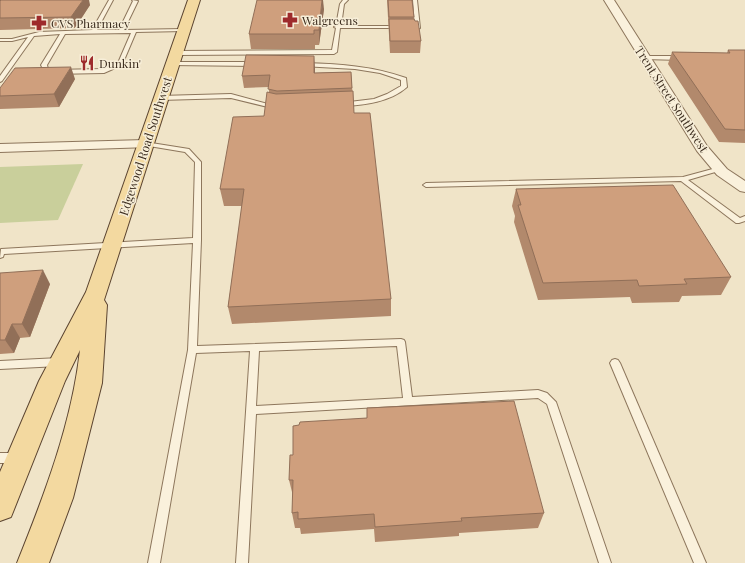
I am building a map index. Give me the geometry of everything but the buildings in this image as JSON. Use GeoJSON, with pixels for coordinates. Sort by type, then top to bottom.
{"type":"FeatureCollection","features":[{"type":"Feature","properties":{"kind":"main road","name":"Edgewood Road Southwest"},"geometry":{"type":"LineString","coordinates":[[0,508],[10,458],[62,362],[97,292],[144,144],[194,0]]}},
{"type":"Feature","properties":{"kind":"main road","name":"Edgewood Road Southwest"},"geometry":{"type":"LineString","coordinates":[[33,563],[58,498],[89,383],[97,292]]}},
{"type":"Feature","properties":{"kind":"street","name":"Trent Street Southwest"},"geometry":{"type":"LineString","coordinates":[[610,0],[702,148],[720,169],[745,188]]}},
{"type":"Feature","properties":{"kind":"street"},"geometry":{"type":"LineString","coordinates":[[0,148],[144,144]]}},
{"type":"Feature","properties":{"kind":"lane"},"geometry":{"type":"LineString","coordinates":[[0,0],[6,0]]}},
{"type":"Feature","properties":{"kind":"lane"},"geometry":{"type":"LineString","coordinates":[[94,32],[111,0]]}},
{"type":"Feature","properties":{"kind":"lane"},"geometry":{"type":"LineString","coordinates":[[121,31],[136,1],[134,0]]}},
{"type":"Feature","properties":{"kind":"lane"},"geometry":{"type":"LineString","coordinates":[[174,59],[334,52],[336,27],[342,4],[346,0]]}},
{"type":"Feature","properties":{"kind":"lane"},"geometry":{"type":"LineString","coordinates":[[411,28],[418,28],[415,0]]}},
{"type":"Feature","properties":{"kind":"lane"},"geometry":{"type":"LineString","coordinates":[[336,27],[403,28]]}},
{"type":"Feature","properties":{"kind":"lane"},"geometry":{"type":"LineString","coordinates":[[0,40],[12,40],[32,35],[64,32],[184,30]]}},
{"type":"Feature","properties":{"kind":"lane"},"geometry":{"type":"LineString","coordinates":[[64,32],[44,65],[46,70],[52,72],[104,71],[112,69],[120,64],[134,31]]}},
{"type":"Feature","properties":{"kind":"lane"},"geometry":{"type":"LineString","coordinates":[[0,80],[32,35]]}},
{"type":"Feature","properties":{"kind":"lane"},"geometry":{"type":"LineString","coordinates":[[646,58],[690,58]]}},
{"type":"Feature","properties":{"kind":"lane"},"geometry":{"type":"LineString","coordinates":[[174,59],[262,64]]}},
{"type":"Feature","properties":{"kind":"lane"},"geometry":{"type":"LineString","coordinates":[[300,65],[323,65],[390,74],[404,79],[404,87],[392,96],[368,103],[338,104]]}},
{"type":"Feature","properties":{"kind":"lane"},"geometry":{"type":"LineString","coordinates":[[160,98],[231,96],[263,104],[285,107]]}},
{"type":"Feature","properties":{"kind":"lane"},"geometry":{"type":"LineString","coordinates":[[144,144],[187,150],[198,162],[197,240],[192,350],[154,563]]}},
{"type":"Feature","properties":{"kind":"lane"},"geometry":{"type":"LineString","coordinates":[[426,185],[683,179],[720,169]]}},
{"type":"Feature","properties":{"kind":"lane"},"geometry":{"type":"LineString","coordinates":[[683,179],[739,221],[745,218]]}},
{"type":"Feature","properties":{"kind":"lane"},"geometry":{"type":"LineString","coordinates":[[0,253],[197,240]]}},
{"type":"Feature","properties":{"kind":"lane"},"geometry":{"type":"LineString","coordinates":[[192,350],[401,342],[408,402]]}},
{"type":"Feature","properties":{"kind":"lane"},"geometry":{"type":"LineString","coordinates":[[242,563],[255,348]]}},
{"type":"Feature","properties":{"kind":"lane"},"geometry":{"type":"LineString","coordinates":[[0,365],[62,362]]}},
{"type":"Feature","properties":{"kind":"lane"},"geometry":{"type":"LineString","coordinates":[[615,363],[700,563]]}},
{"type":"Feature","properties":{"kind":"lane"},"geometry":{"type":"LineString","coordinates":[[251,410],[538,394],[544,396],[551,402],[605,563]]}},
{"type":"Feature","properties":{"kind":"green space"},"geometry":{"type":"Polygon","coordinates":[[[83,164],[58,220],[0,223],[0,167],[83,164]]]}},
{"type":"Feature","properties":{"kind":"place","name":"Walgreens"},"geometry":{"type":"Point","coordinates":[290,20]}},
{"type":"Feature","properties":{"kind":"place","name":"CVS Pharmacy"},"geometry":{"type":"Point","coordinates":[39,23]}},
{"type":"Feature","properties":{"kind":"place","name":"Dunkin'"},"geometry":{"type":"Point","coordinates":[87,63]}}]}
